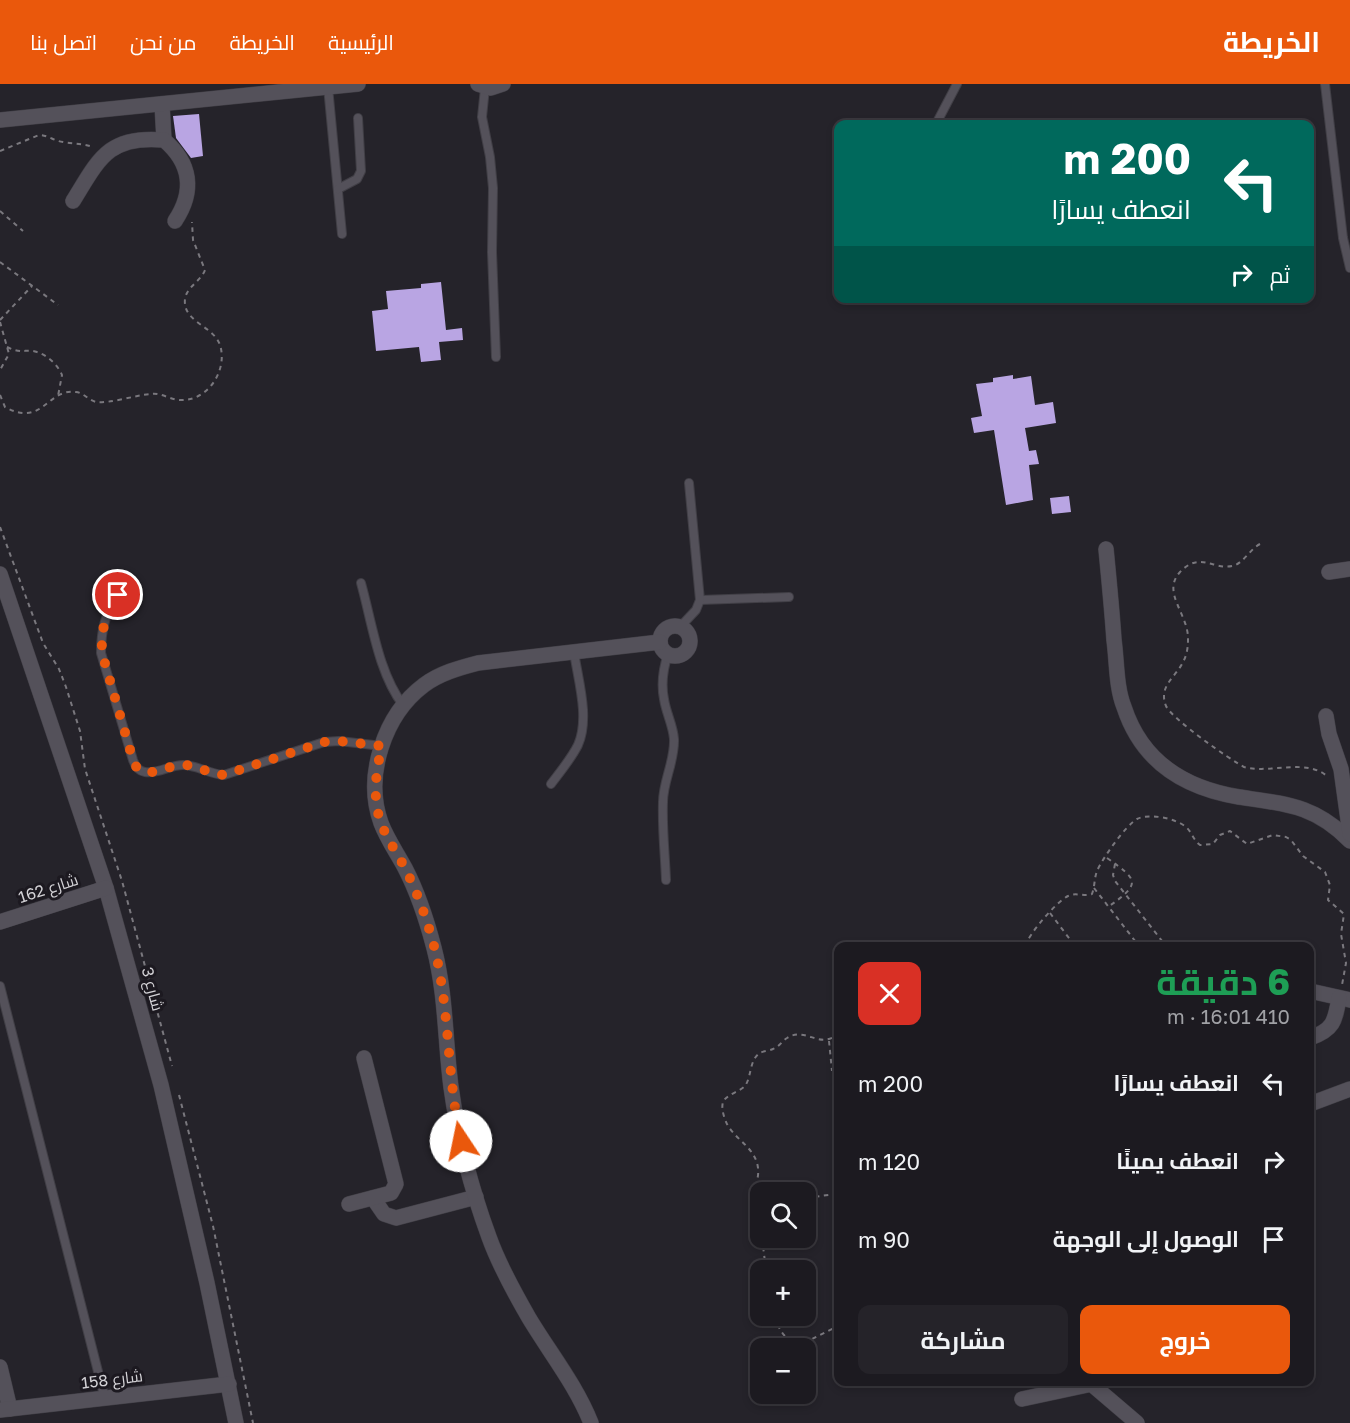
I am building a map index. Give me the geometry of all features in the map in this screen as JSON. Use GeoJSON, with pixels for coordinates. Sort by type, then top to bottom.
{"type":"FeatureCollection","features":[{"type":"Feature","properties":{"kind":"street"},"geometry":{"type":"LineString","coordinates":[[0,120],[358,84]]}},
{"type":"Feature","properties":{"kind":"street"},"geometry":{"type":"LineString","coordinates":[[482,86],[496,87],[503,84]]}},
{"type":"Feature","properties":{"kind":"street"},"geometry":{"type":"LineString","coordinates":[[162,104],[164,140]]}},
{"type":"Feature","properties":{"kind":"street"},"geometry":{"type":"LineString","coordinates":[[73,201],[95,166],[107,152],[129,141],[164,140],[181,159],[188,184],[186,198],[175,220]]}},
{"type":"Feature","properties":{"kind":"street"},"geometry":{"type":"LineString","coordinates":[[1106,549],[1123,706],[1137,737],[1158,762],[1185,782],[1216,793],[1286,804],[1312,812],[1335,825],[1350,841]]}},
{"type":"Feature","properties":{"kind":"street"},"geometry":{"type":"LineString","coordinates":[[1329,572],[1350,569]]}},
{"type":"Feature","properties":{"kind":"street","name":"شارع 3"},"geometry":{"type":"LineString","coordinates":[[0,574],[106,888],[161,1085],[236,1423]]}},
{"type":"Feature","properties":{"kind":"street"},"geometry":{"type":"LineString","coordinates":[[591,1423],[584,1404],[507,1279],[489,1238],[457,1123],[451,1086],[446,1016],[435,951],[417,895],[381,823],[376,771],[382,746],[391,724],[403,705],[424,685],[450,670],[478,663],[574,652],[664,648],[677,656],[689,647],[690,637],[684,629],[670,626],[660,637],[664,648]]}},
{"type":"Feature","properties":{"kind":"street"},"geometry":{"type":"LineString","coordinates":[[1326,716],[1329,734],[1346,768],[1350,834]]}},
{"type":"Feature","properties":{"kind":"street","name":"شارع 162"},"geometry":{"type":"LineString","coordinates":[[0,922],[106,888]]}},
{"type":"Feature","properties":{"kind":"street"},"geometry":{"type":"LineString","coordinates":[[1314,992],[1345,999],[1333,1023],[1323,1033],[1314,1036]]}},
{"type":"Feature","properties":{"kind":"street"},"geometry":{"type":"LineString","coordinates":[[349,1204],[391,1193],[396,1184],[364,1058]]}},
{"type":"Feature","properties":{"kind":"street"},"geometry":{"type":"LineString","coordinates":[[1314,1102],[1350,1089]]}},
{"type":"Feature","properties":{"kind":"street"},"geometry":{"type":"LineString","coordinates":[[373,1198],[384,1214],[396,1218],[476,1197]]}},
{"type":"Feature","properties":{"kind":"street"},"geometry":{"type":"LineString","coordinates":[[0,1367],[5,1410]]}},
{"type":"Feature","properties":{"kind":"street","name":"شارع 158"},"geometry":{"type":"LineString","coordinates":[[5,1410],[229,1384]]}},
{"type":"Feature","properties":{"kind":"street"},"geometry":{"type":"LineString","coordinates":[[1022,1399],[1075,1386]]}},
{"type":"Feature","properties":{"kind":"street"},"geometry":{"type":"LineString","coordinates":[[1095,1386],[1137,1423]]}},
{"type":"Feature","properties":{"kind":"lane"},"geometry":{"type":"LineString","coordinates":[[938,120],[957,84]]}},
{"type":"Feature","properties":{"kind":"lane"},"geometry":{"type":"LineString","coordinates":[[1325,84],[1343,238],[1350,268]]}},
{"type":"Feature","properties":{"kind":"lane"},"geometry":{"type":"LineString","coordinates":[[335,86],[338,189],[342,234]]}},
{"type":"Feature","properties":{"kind":"lane"},"geometry":{"type":"LineString","coordinates":[[482,86],[483,123],[493,188],[492,252],[496,357]]}},
{"type":"Feature","properties":{"kind":"lane"},"geometry":{"type":"LineString","coordinates":[[338,189],[357,179],[361,171],[358,118]]}},
{"type":"Feature","properties":{"kind":"lane"},"geometry":{"type":"LineString","coordinates":[[680,627],[696,610],[700,600],[689,483]]}},
{"type":"Feature","properties":{"kind":"lane"},"geometry":{"type":"LineString","coordinates":[[361,583],[386,673],[403,705]]}},
{"type":"Feature","properties":{"kind":"lane"},"geometry":{"type":"LineString","coordinates":[[118,595],[104,622],[101,638],[102,653],[133,760],[135,766],[141,771],[147,773],[183,765],[224,775],[324,742],[339,741],[382,746]]}},
{"type":"Feature","properties":{"kind":"lane"},"geometry":{"type":"LineString","coordinates":[[700,600],[789,597]]}},
{"type":"Feature","properties":{"kind":"lane"},"geometry":{"type":"LineString","coordinates":[[664,648],[662,685],[674,740],[674,752],[665,783],[663,802],[666,880]]}},
{"type":"Feature","properties":{"kind":"lane"},"geometry":{"type":"LineString","coordinates":[[550,784],[574,752],[582,733],[583,720],[574,652]]}},
{"type":"Feature","properties":{"kind":"lane"},"geometry":{"type":"LineString","coordinates":[[0,986],[105,1398]]}},
{"type":"Feature","properties":{"kind":"path"},"geometry":{"type":"LineString","coordinates":[[0,150],[39,135],[45,135],[62,142],[83,144],[107,152]]}},
{"type":"Feature","properties":{"kind":"path"},"geometry":{"type":"LineString","coordinates":[[0,395],[5,407],[27,413],[40,410],[58,396],[74,392],[81,393],[93,401],[103,402],[153,393],[186,400],[201,394],[214,382],[222,357],[218,340],[213,333],[189,314],[185,303],[187,292],[205,270],[193,240],[191,209],[186,198]]}},
{"type":"Feature","properties":{"kind":"path"},"geometry":{"type":"LineString","coordinates":[[0,211],[23,231]]}},
{"type":"Feature","properties":{"kind":"path"},"geometry":{"type":"LineString","coordinates":[[0,262],[58,305]]}},
{"type":"Feature","properties":{"kind":"path"},"geometry":{"type":"LineString","coordinates":[[0,370],[9,358],[0,321],[32,286]]}},
{"type":"Feature","properties":{"kind":"path"},"geometry":{"type":"LineString","coordinates":[[8,347],[19,352],[37,352],[52,361],[62,375],[58,396]]}},
{"type":"Feature","properties":{"kind":"path"},"geometry":{"type":"LineString","coordinates":[[1260,544],[1236,564],[1226,566],[1199,562],[1183,569],[1175,579],[1173,592],[1187,626],[1187,648],[1183,663],[1168,682],[1164,699],[1171,714],[1244,768],[1257,770],[1308,768],[1326,775],[1331,783]]}},
{"type":"Feature","properties":{"kind":"path"},"geometry":{"type":"LineString","coordinates":[[1027,942],[1031,933],[1067,896],[1089,895],[1094,888],[1097,871],[1133,822],[1150,816],[1167,819],[1185,826],[1195,841],[1207,846],[1213,844],[1220,835],[1230,831],[1247,843],[1273,835],[1286,837],[1296,845],[1303,856],[1325,872],[1330,885],[1328,900],[1344,914],[1341,934],[1346,963],[1345,999]]}},
{"type":"Feature","properties":{"kind":"path"},"geometry":{"type":"LineString","coordinates":[[1106,857],[1132,878],[1131,888],[1108,907]]}},
{"type":"Feature","properties":{"kind":"path"},"geometry":{"type":"LineString","coordinates":[[1115,864],[1113,875],[1115,881],[1163,942]]}},
{"type":"Feature","properties":{"kind":"path"},"geometry":{"type":"LineString","coordinates":[[1094,888],[1136,942]]}},
{"type":"Feature","properties":{"kind":"path"},"geometry":{"type":"LineString","coordinates":[[1050,914],[1072,942]]}},
{"type":"Feature","properties":{"kind":"path"},"geometry":{"type":"LineString","coordinates":[[758,1182],[757,1161],[753,1152],[726,1123],[722,1108],[724,1101],[746,1084],[754,1060],[759,1053],[772,1050],[795,1035],[804,1035],[821,1041],[834,1037]]}},
{"type":"Feature","properties":{"kind":"path"},"geometry":{"type":"LineString","coordinates":[[829,1040],[832,1071]]}},
{"type":"Feature","properties":{"kind":"path"},"geometry":{"type":"LineString","coordinates":[[816,1197],[834,1194]]}},
{"type":"Feature","properties":{"kind":"path"},"geometry":{"type":"LineString","coordinates":[[779,1326],[781,1332],[794,1344],[800,1345],[834,1328]]}},
{"type":"Feature","properties":{"kind":"building"},"geometry":{"type":"Polygon","coordinates":[[[199,114],[203,156],[191,158],[176,138],[173,116],[199,114]]]}},
{"type":"Feature","properties":{"kind":"building"},"geometry":{"type":"Polygon","coordinates":[[[441,282],[446,330],[462,328],[463,340],[439,342],[441,360],[421,362],[419,347],[376,351],[372,311],[388,309],[386,291],[421,288],[421,284],[441,282]]]}},
{"type":"Feature","properties":{"kind":"building"},"geometry":{"type":"Polygon","coordinates":[[[1013,375],[1013,379],[1031,376],[1035,405],[1053,402],[1056,423],[1025,428],[1029,451],[1036,450],[1039,464],[1029,465],[1033,500],[1006,505],[994,430],[974,433],[971,418],[982,416],[976,384],[993,382],[993,378],[1013,375]]]}},
{"type":"Feature","properties":{"kind":"building"},"geometry":{"type":"Polygon","coordinates":[[[1069,496],[1071,512],[1052,514],[1050,498],[1069,496]]]}},
{"type":"Feature","properties":{"kind":"route"},"geometry":{"type":"LineString","coordinates":[[118,595],[104,622],[101,638],[102,653],[133,760],[135,766],[141,771],[147,773],[183,765],[224,775],[324,742],[355,742],[382,746],[376,771],[376,797],[381,823],[417,895],[435,951],[446,1016],[451,1086],[461,1141]]}}]}
